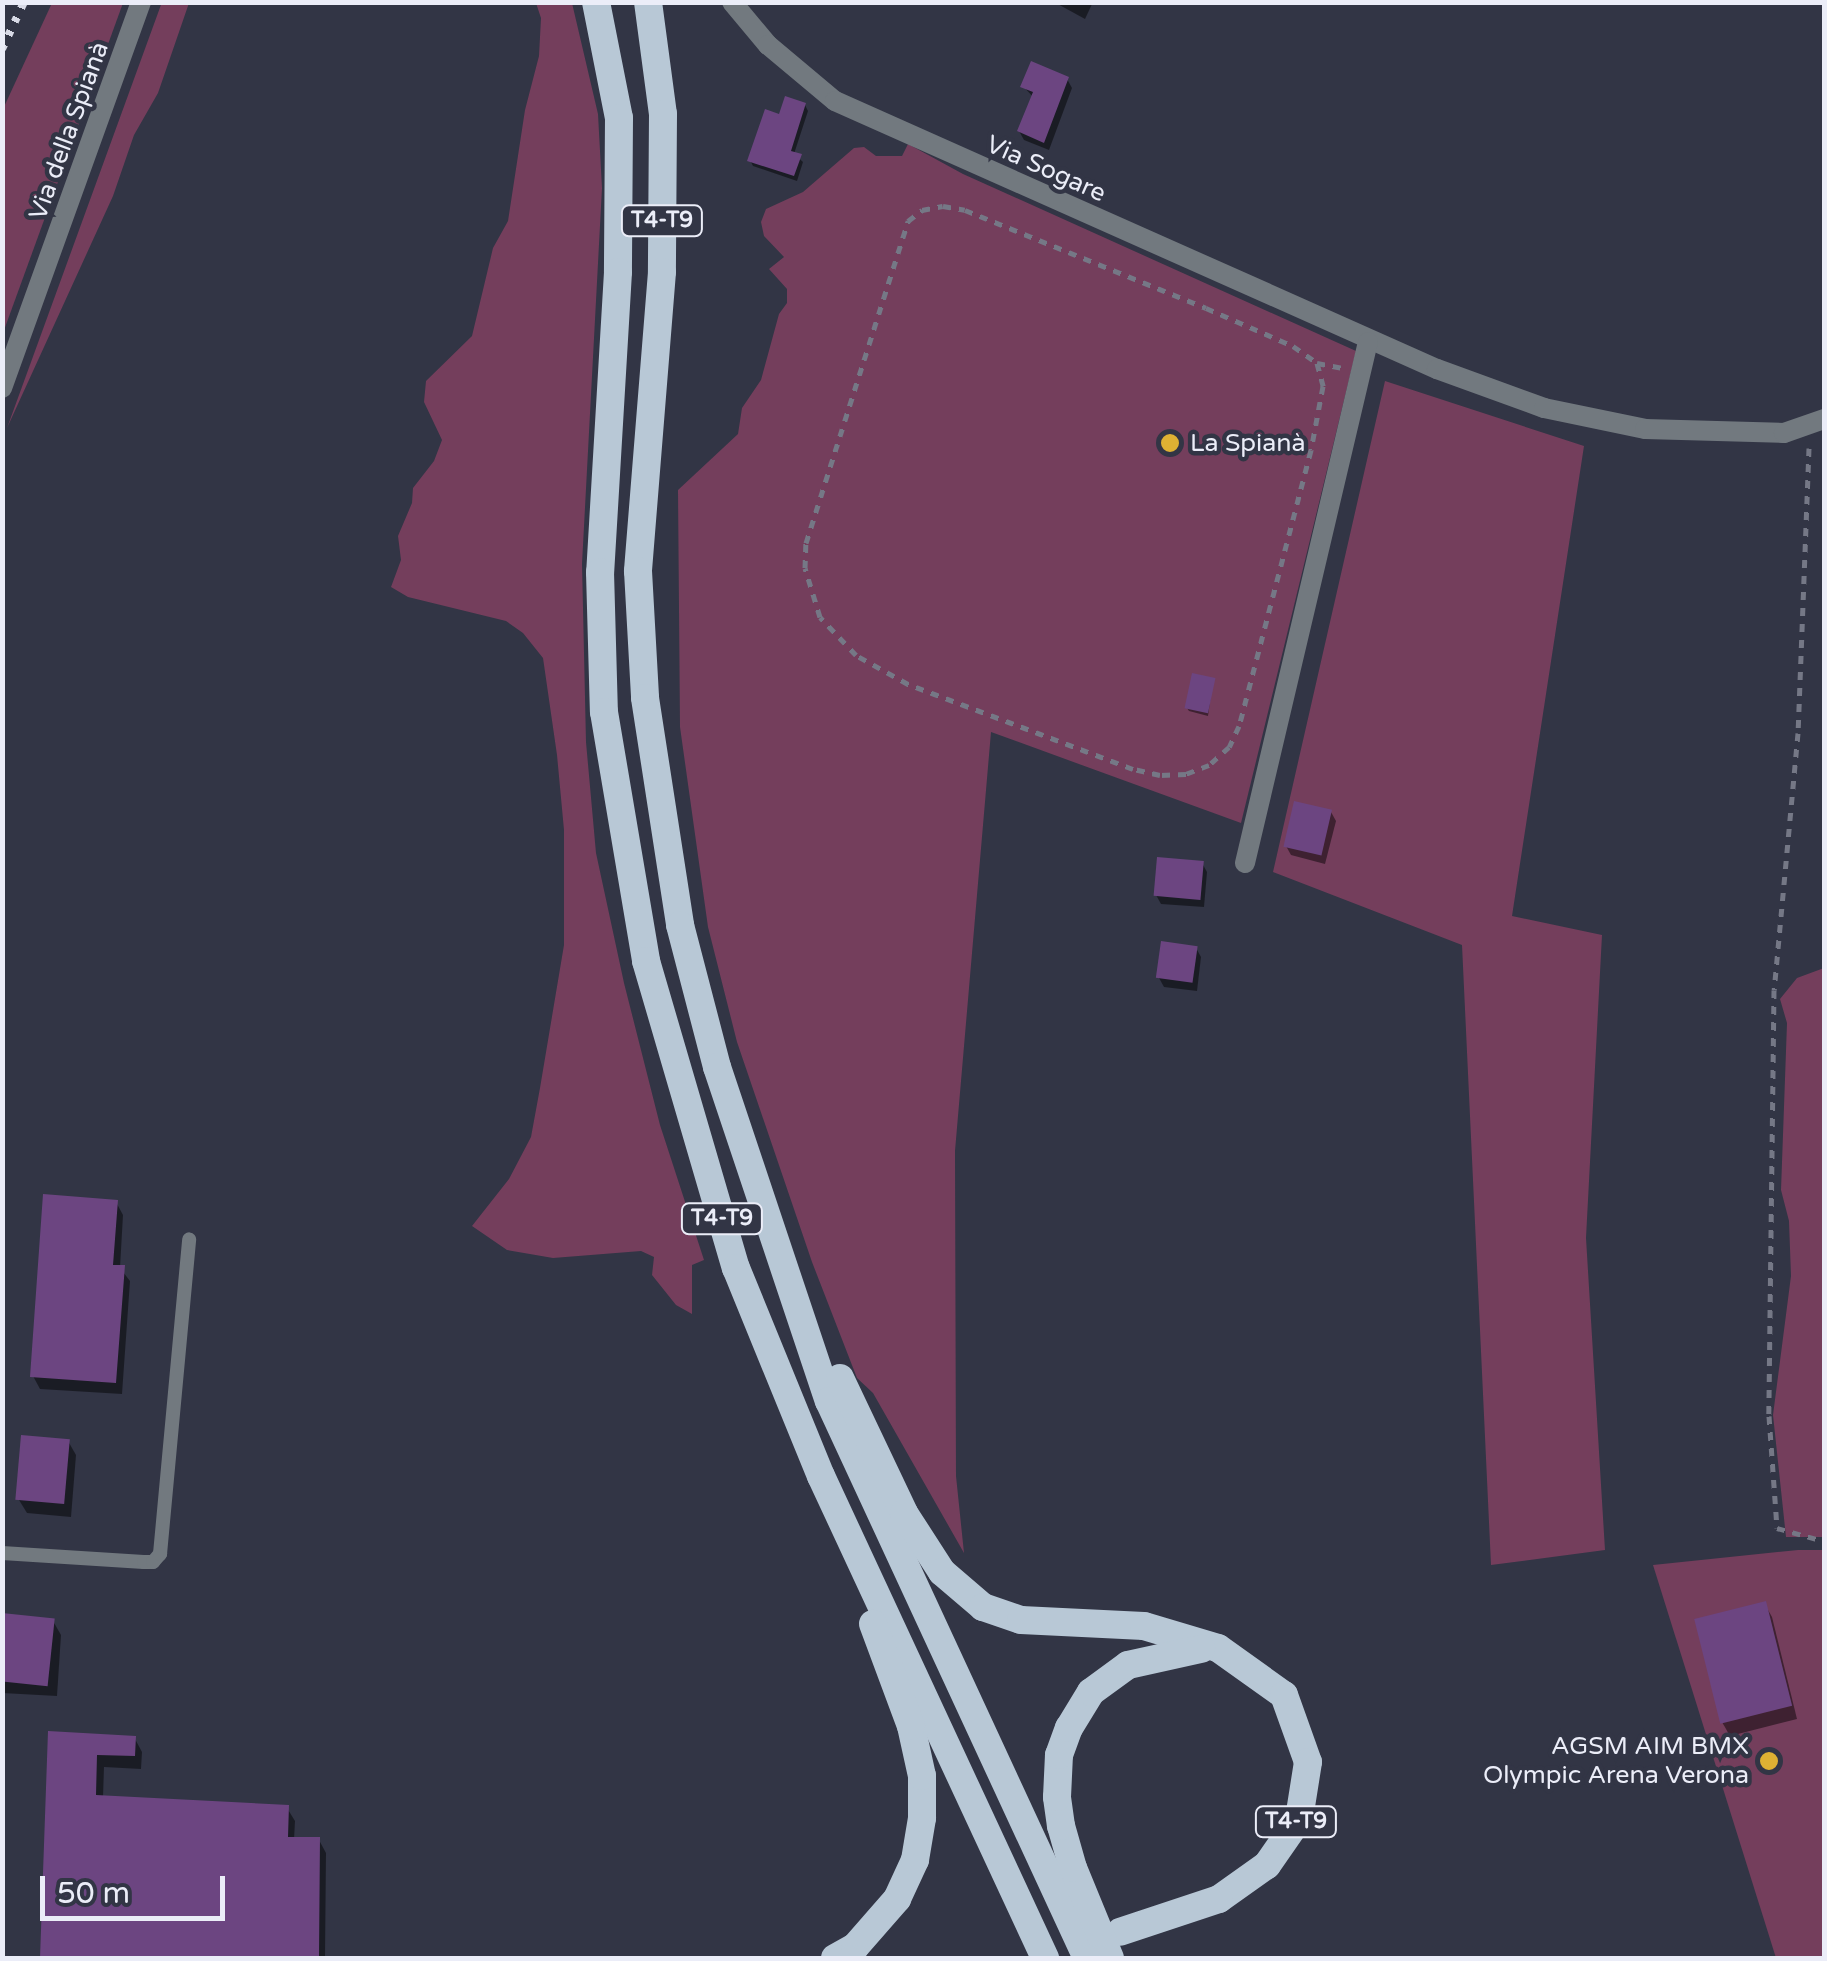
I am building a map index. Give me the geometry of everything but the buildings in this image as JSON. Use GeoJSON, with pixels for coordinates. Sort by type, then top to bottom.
{"type":"FeatureCollection","features":[{"type":"Feature","properties":{"kind":"highway","name":"T4-T9"},"geometry":{"type":"LineString","coordinates":[[596,2],[619,118],[618,272],[600,572],[604,712],[646,961],[736,1268],[821,1476],[911,1726],[922,1776],[915,1860],[897,1899],[855,1947],[836,1958]]}},
{"type":"Feature","properties":{"kind":"highway","name":"T4-T9"},"geometry":{"type":"LineString","coordinates":[[648,2],[663,114],[662,272],[638,571],[645,698],[680,924],[717,1067],[828,1401],[988,1754],[1087,1958]]}},
{"type":"Feature","properties":{"kind":"highway","name":"T4-T9"},"geometry":{"type":"LineString","coordinates":[[717,1067],[850,1402],[904,1513],[942,1572],[983,1607],[1021,1620],[1144,1626],[1218,1648],[1284,1695],[1308,1762],[1299,1818],[1267,1865],[1219,1899],[1115,1945],[1072,1868],[1062,1826],[1058,1769],[1068,1728],[1091,1692],[1128,1665],[1168,1653],[1218,1648]]}},
{"type":"Feature","properties":{"kind":"highway","name":"T4-T9"},"geometry":{"type":"LineString","coordinates":[[821,1476],[1045,1958]]}},
{"type":"Feature","properties":{"kind":"street","name":"Via della Spianà"},"geometry":{"type":"LineString","coordinates":[[2,388],[142,2]]}},
{"type":"Feature","properties":{"kind":"street","name":"Via Sogare"},"geometry":{"type":"LineString","coordinates":[[732,2],[768,45],[835,102],[1368,342],[1544,408],[1645,428],[1784,433],[1815,422]]}},
{"type":"Feature","properties":{"kind":"street"},"geometry":{"type":"LineString","coordinates":[[1244,863],[1368,342]]}},
{"type":"Feature","properties":{"kind":"lane"},"geometry":{"type":"LineString","coordinates":[[2,1552],[144,1562],[153,1562],[160,1554],[188,1238]]}},
{"type":"Feature","properties":{"kind":"path"},"geometry":{"type":"LineString","coordinates":[[943,206],[965,210],[1206,308],[1293,346],[1317,363],[1323,386],[1312,450],[1239,726],[1229,747],[1210,765],[1186,774],[1133,769],[908,684],[856,655],[836,637],[810,593],[806,543],[908,221],[922,210],[943,206]]}},
{"type":"Feature","properties":{"kind":"path"},"geometry":{"type":"LineString","coordinates":[[1815,422],[1798,733],[1774,990],[1769,1416],[1777,1528],[1824,1541]]}},
{"type":"Feature","properties":{"kind":"shaded area"},"geometry":{"type":"Polygon","coordinates":[[[162,2],[189,3],[158,93],[134,135],[113,196],[7,428],[162,2]]]}},
{"type":"Feature","properties":{"kind":"shaded area"},"geometry":{"type":"Polygon","coordinates":[[[52,3],[123,3],[3,333],[3,109],[52,3]]]}},
{"type":"Feature","properties":{"kind":"shaded area"},"geometry":{"type":"Polygon","coordinates":[[[536,3],[572,3],[598,114],[602,188],[582,564],[586,742],[596,853],[624,983],[660,1125],[704,1260],[692,1265],[692,1314],[676,1305],[652,1275],[654,1257],[641,1251],[553,1258],[507,1250],[472,1226],[509,1179],[531,1137],[540,1088],[564,945],[564,830],[557,755],[543,658],[523,633],[506,621],[408,597],[391,587],[401,560],[398,536],[412,503],[413,488],[434,461],[442,440],[424,402],[426,381],[472,336],[493,248],[508,221],[525,110],[539,56],[541,18],[536,3]]]}},
{"type":"Feature","properties":{"kind":"shaded area"},"geometry":{"type":"Polygon","coordinates":[[[908,144],[963,174],[1356,351],[1241,823],[991,732],[955,1151],[956,1476],[964,1553],[873,1393],[857,1378],[812,1262],[737,1042],[708,927],[680,727],[678,490],[738,434],[742,408],[761,380],[779,314],[787,303],[787,289],[769,269],[784,257],[764,236],[761,222],[766,209],[803,192],[854,148],[864,147],[876,156],[902,156],[908,144]]]}},
{"type":"Feature","properties":{"kind":"shaded area"},"geometry":{"type":"Polygon","coordinates":[[[1385,381],[1584,446],[1512,916],[1602,935],[1586,1238],[1605,1550],[1491,1565],[1462,945],[1273,872],[1385,381]]]}},
{"type":"Feature","properties":{"kind":"shaded area"},"geometry":{"type":"Polygon","coordinates":[[[1824,968],[1824,1537],[1786,1537],[1773,1415],[1791,1276],[1789,1221],[1781,1190],[1787,1023],[1780,999],[1797,978],[1824,968]]]}},
{"type":"Feature","properties":{"kind":"shaded area","name":"AGSM AIM BMX Olympic Arena Verona"},"geometry":{"type":"Polygon","coordinates":[[[1824,1550],[1824,1958],[1776,1958],[1653,1565],[1824,1550]]]}},
{"type":"Feature","properties":{"kind":"railway"},"geometry":{"type":"LineString","coordinates":[[2,49],[24,2]]}},
{"type":"Feature","properties":{"kind":"place","name":"La Spianà"},"geometry":{"type":"Point","coordinates":[1170,443]}},
{"type":"Feature","properties":{"kind":"place","name":"AGSM AIM BMX Olympic Arena Verona"},"geometry":{"type":"Point","coordinates":[1769,1761]}}]}
